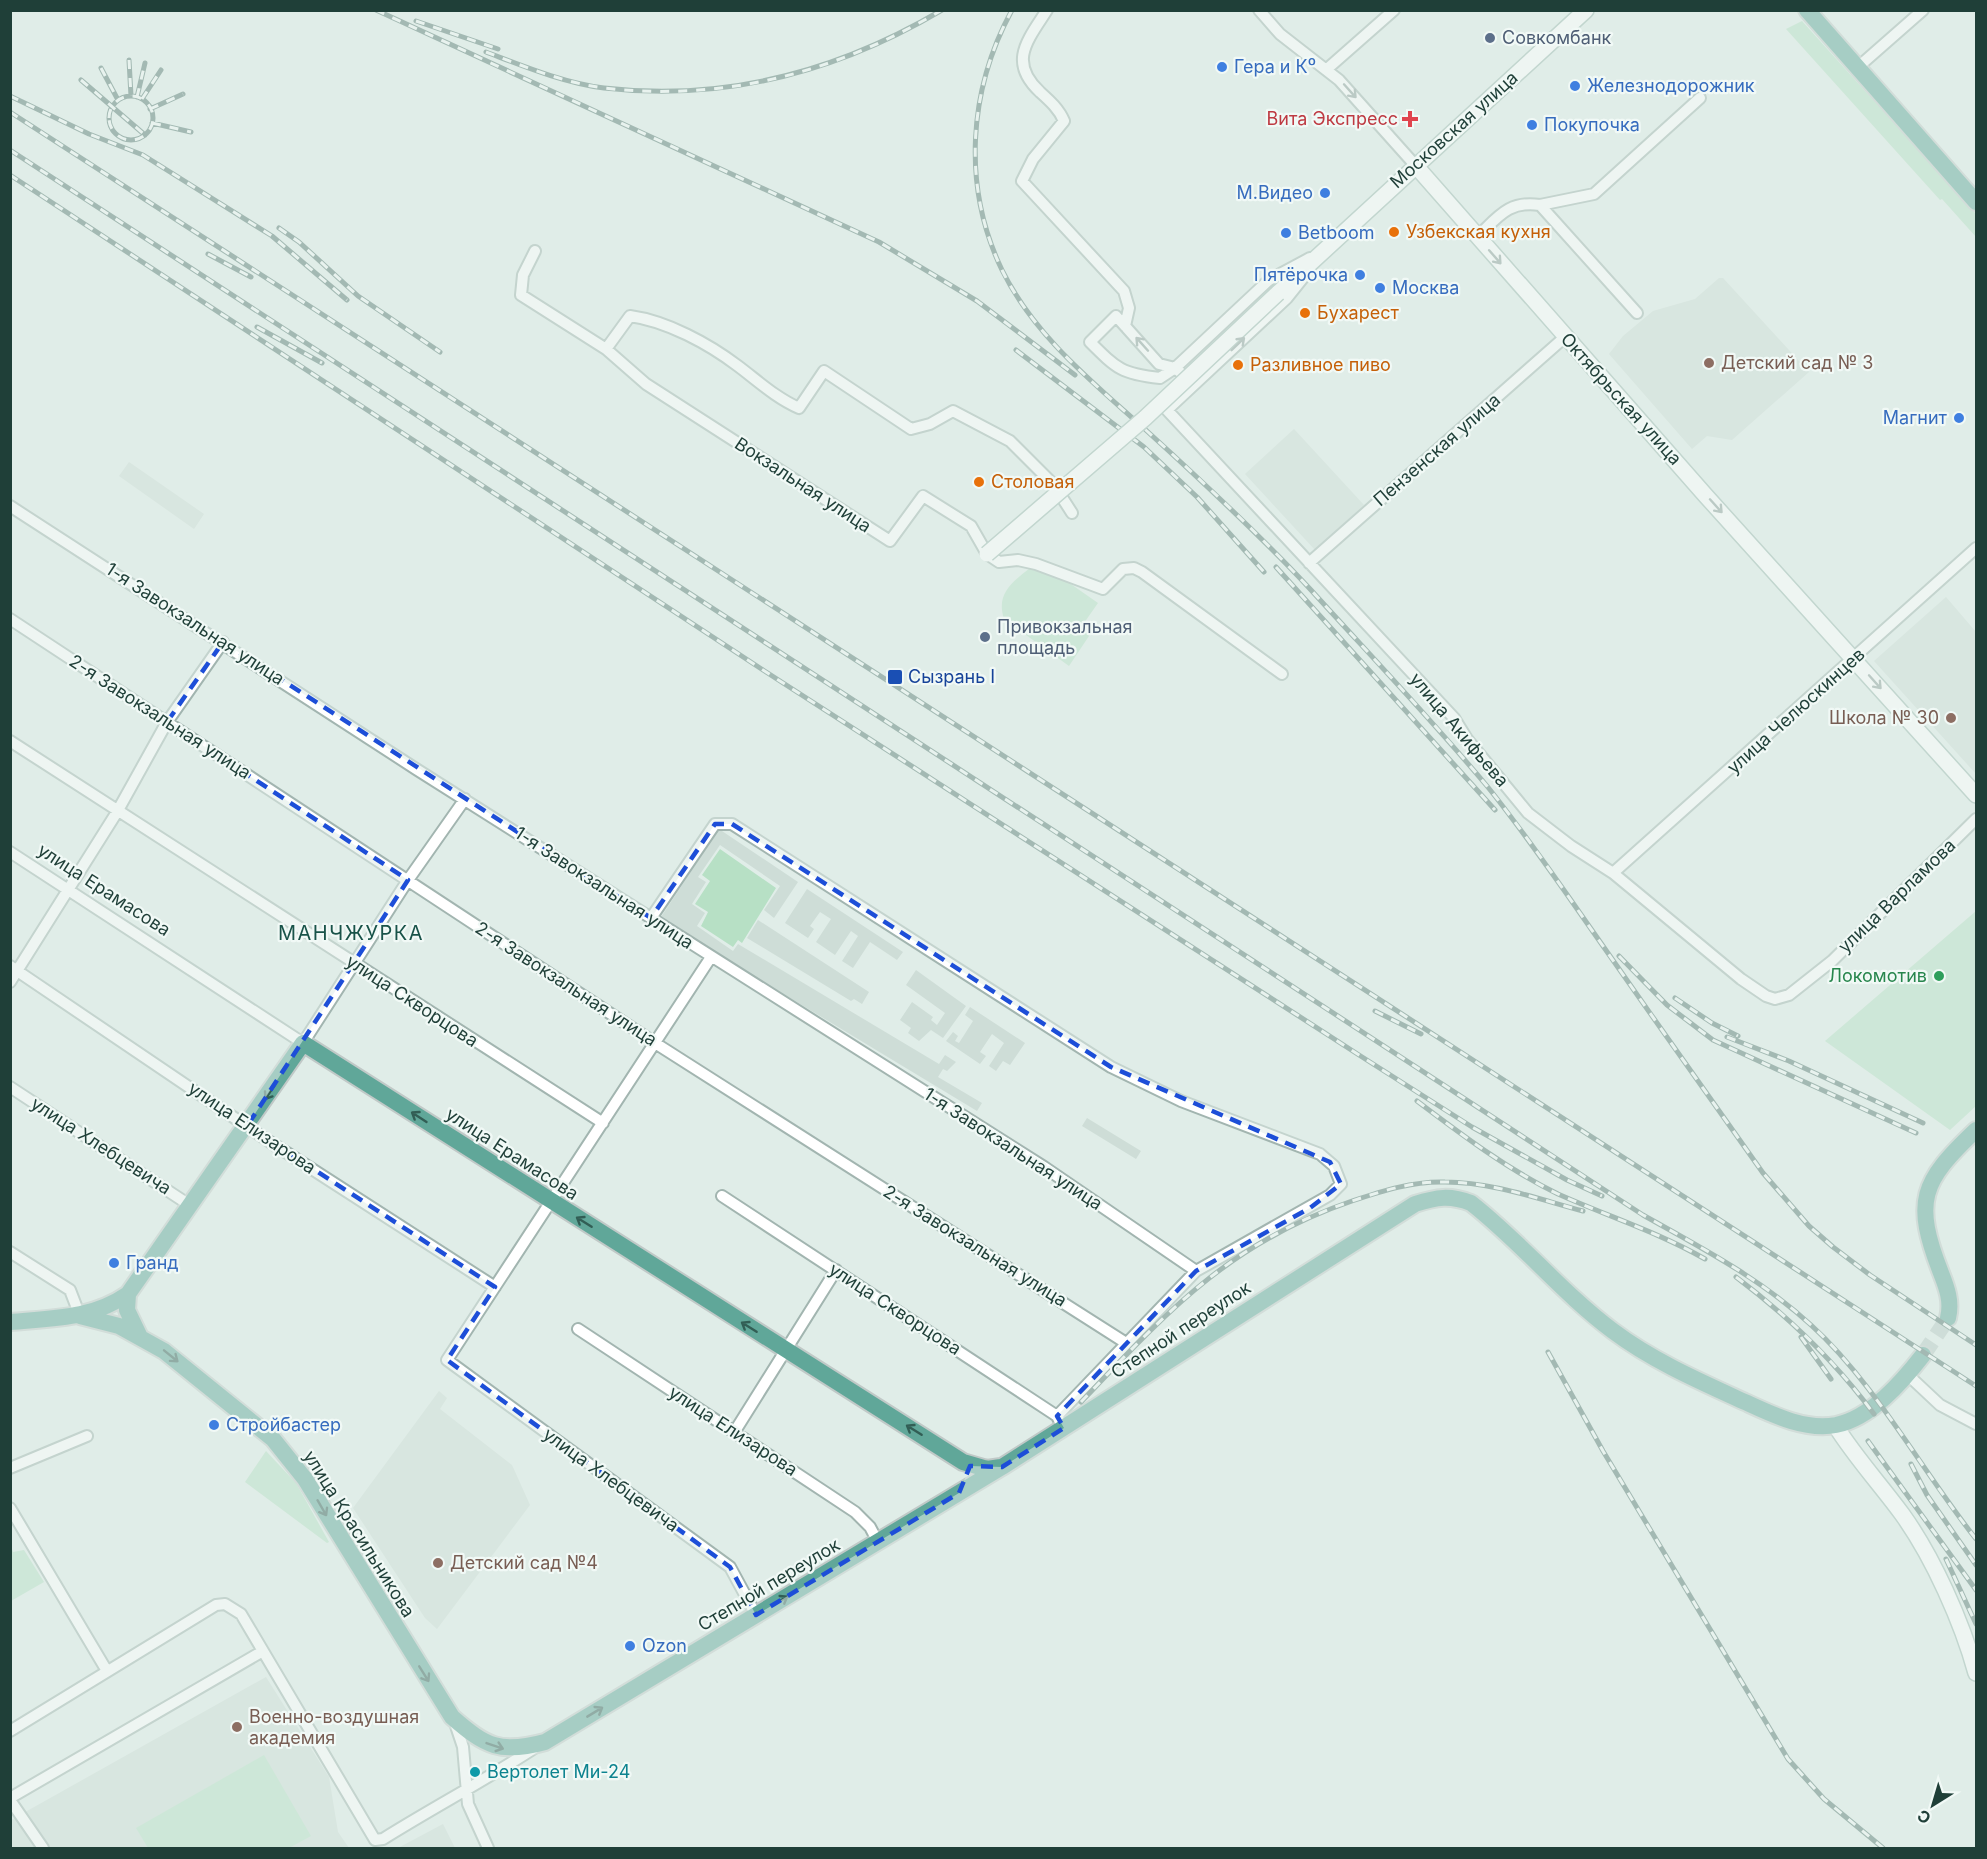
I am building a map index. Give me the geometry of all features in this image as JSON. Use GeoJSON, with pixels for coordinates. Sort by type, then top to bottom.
{"type":"FeatureCollection","features":[{"type":"Feature","properties":{"kind":"main road","name":"Московская улица"},"geometry":{"type":"LineString","coordinates":[[985,550],[1145,418],[1415,165],[1586,10]]}},
{"type":"Feature","properties":{"kind":"main road"},"geometry":{"type":"LineString","coordinates":[[1807,10],[1977,202]]}},
{"type":"Feature","properties":{"kind":"main road","name":"Октябрьская улица"},"geometry":{"type":"LineString","coordinates":[[1415,165],[1565,337],[1977,795]]}},
{"type":"Feature","properties":{"kind":"main road"},"geometry":{"type":"LineString","coordinates":[[10,1322],[80,1316],[100,1310],[128,1294],[303,1043]]}},
{"type":"Feature","properties":{"kind":"main road","name":"улица Ерамасова"},"geometry":{"type":"LineString","coordinates":[[303,1043],[963,1462],[987,1469],[1002,1467]]}},
{"type":"Feature","properties":{"kind":"main road"},"geometry":{"type":"LineString","coordinates":[[1948,1318],[1949,1298],[1929,1239],[1925,1203],[1929,1186],[1942,1166],[1977,1130]]}},
{"type":"Feature","properties":{"kind":"main road","name":"Степной переулок"},"geometry":{"type":"LineString","coordinates":[[452,1717],[491,1746],[520,1749],[545,1742],[1002,1467],[1060,1422],[1415,1204],[1440,1197],[1455,1197],[1471,1203],[1612,1330],[1647,1354],[1768,1412],[1812,1425],[1835,1425]]}},
{"type":"Feature","properties":{"kind":"main road"},"geometry":{"type":"LineString","coordinates":[[128,1294],[127,1310],[139,1335]]}},
{"type":"Feature","properties":{"kind":"main road","name":"улица Красильникова"},"geometry":{"type":"LineString","coordinates":[[80,1316],[119,1326],[165,1351],[273,1439],[292,1461],[452,1717]]}},
{"type":"Feature","properties":{"kind":"main road"},"geometry":{"type":"LineString","coordinates":[[1923,1356],[1908,1375],[1862,1413],[1835,1425],[1849,1448],[1904,1516],[1923,1549],[1941,1584],[1977,1673]]}},
{"type":"Feature","properties":{"kind":"main road"},"geometry":{"type":"LineString","coordinates":[[959,1493],[969,1475],[963,1462]]}},
{"type":"Feature","properties":{"kind":"street"},"geometry":{"type":"LineString","coordinates":[[1047,10],[1025,46],[1021,63],[1029,80],[1060,113],[1064,121],[1033,159],[1022,181],[1124,291],[1129,308],[1125,326]]}},
{"type":"Feature","properties":{"kind":"street","name":"Октябрьская улица"},"geometry":{"type":"LineString","coordinates":[[1259,10],[1280,34],[1345,85],[1415,165]]}},
{"type":"Feature","properties":{"kind":"street"},"geometry":{"type":"LineString","coordinates":[[1326,69],[1394,10]]}},
{"type":"Feature","properties":{"kind":"street"},"geometry":{"type":"LineString","coordinates":[[1857,68],[1923,10]]}},
{"type":"Feature","properties":{"kind":"street"},"geometry":{"type":"LineString","coordinates":[[1478,237],[1507,209],[1524,203],[1540,206],[1594,194],[1700,98]]}},
{"type":"Feature","properties":{"kind":"street"},"geometry":{"type":"LineString","coordinates":[[1540,206],[1637,313]]}},
{"type":"Feature","properties":{"kind":"street","name":"Вокзальная улица"},"geometry":{"type":"LineString","coordinates":[[535,251],[523,275],[521,295],[606,349],[646,384],[890,541],[923,496],[971,526],[985,550]]}},
{"type":"Feature","properties":{"kind":"street","name":"Московская улица"},"geometry":{"type":"LineString","coordinates":[[1175,368],[1269,280],[1323,251]]}},
{"type":"Feature","properties":{"kind":"street","name":"Московская улица"},"geometry":{"type":"LineString","coordinates":[[1167,410],[1287,298],[1323,251]]}},
{"type":"Feature","properties":{"kind":"street"},"geometry":{"type":"LineString","coordinates":[[606,349],[630,316],[646,318],[701,344],[736,364],[786,403],[799,408],[824,371],[911,429],[930,424],[953,411],[1010,441],[1053,485],[1072,513]]}},
{"type":"Feature","properties":{"kind":"street"},"geometry":{"type":"LineString","coordinates":[[1175,368],[1160,378],[1131,375],[1111,362],[1090,342],[1116,316],[1159,364],[1175,368],[1196,384]]}},
{"type":"Feature","properties":{"kind":"street","name":"Пензенская улица"},"geometry":{"type":"LineString","coordinates":[[1310,563],[1565,337]]}},
{"type":"Feature","properties":{"kind":"street","name":"улица Акифьева"},"geometry":{"type":"LineString","coordinates":[[1167,410],[1454,718],[1467,739],[1528,813],[1571,846],[1613,873],[1657,911],[1766,996],[1775,999],[1789,995]]}},
{"type":"Feature","properties":{"kind":"street","name":"1-я Завокзальная улица"},"geometry":{"type":"LineString","coordinates":[[10,506],[711,957],[1044,1167],[1196,1271]]}},
{"type":"Feature","properties":{"kind":"street","name":"улица Челюскинцев"},"geometry":{"type":"LineString","coordinates":[[1613,873],[1977,548]]}},
{"type":"Feature","properties":{"kind":"street"},"geometry":{"type":"LineString","coordinates":[[985,550],[999,562],[1018,560],[1036,564],[1103,590],[1115,574],[1123,569],[1134,568],[1282,674]]}},
{"type":"Feature","properties":{"kind":"street","name":"2-я Завокзальная улица"},"geometry":{"type":"LineString","coordinates":[[10,619],[655,1042],[1126,1343]]}},
{"type":"Feature","properties":{"kind":"street"},"geometry":{"type":"LineString","coordinates":[[10,982],[14,969],[68,890],[117,812],[167,722],[223,642]]}},
{"type":"Feature","properties":{"kind":"street","name":"улица Скворцова"},"geometry":{"type":"LineString","coordinates":[[10,741],[603,1123]]}},
{"type":"Feature","properties":{"kind":"street"},"geometry":{"type":"LineString","coordinates":[[303,1043],[408,880],[465,799]]}},
{"type":"Feature","properties":{"kind":"street","name":"улица Варламова"},"geometry":{"type":"LineString","coordinates":[[1789,995],[1832,961],[1977,819]]}},
{"type":"Feature","properties":{"kind":"street"},"geometry":{"type":"LineString","coordinates":[[651,918],[715,824],[732,824],[1111,1067],[1181,1101],[1312,1151],[1334,1166],[1341,1185],[1330,1195],[1196,1271],[1126,1343],[1060,1422]]}},
{"type":"Feature","properties":{"kind":"street","name":"улица Ерамасова"},"geometry":{"type":"LineString","coordinates":[[10,852],[303,1043]]}},
{"type":"Feature","properties":{"kind":"street"},"geometry":{"type":"LineString","coordinates":[[495,1287],[711,957]]}},
{"type":"Feature","properties":{"kind":"street","name":"улица Елизарова"},"geometry":{"type":"LineString","coordinates":[[14,969],[247,1126],[495,1287]]}},
{"type":"Feature","properties":{"kind":"street","name":"улица Хлебцевича"},"geometry":{"type":"LineString","coordinates":[[10,1087],[191,1206]]}},
{"type":"Feature","properties":{"kind":"street","name":"улица Скворцова"},"geometry":{"type":"LineString","coordinates":[[722,1196],[836,1270],[1060,1422]]}},
{"type":"Feature","properties":{"kind":"street"},"geometry":{"type":"LineString","coordinates":[[10,1252],[70,1290],[80,1316]]}},
{"type":"Feature","properties":{"kind":"street"},"geometry":{"type":"LineString","coordinates":[[735,1431],[836,1270]]}},
{"type":"Feature","properties":{"kind":"street","name":"улица Хлебцевича"},"geometry":{"type":"LineString","coordinates":[[495,1287],[447,1360],[730,1567],[756,1615]]}},
{"type":"Feature","properties":{"kind":"street","name":"улица Елизарова"},"geometry":{"type":"LineString","coordinates":[[578,1329],[855,1512],[870,1527],[878,1542]]}},
{"type":"Feature","properties":{"kind":"street"},"geometry":{"type":"LineString","coordinates":[[1908,1375],[1940,1405],[1977,1424]]}},
{"type":"Feature","properties":{"kind":"street"},"geometry":{"type":"LineString","coordinates":[[10,1468],[87,1436]]}},
{"type":"Feature","properties":{"kind":"street"},"geometry":{"type":"LineString","coordinates":[[10,1508],[107,1671]]}},
{"type":"Feature","properties":{"kind":"street"},"geometry":{"type":"LineString","coordinates":[[10,1731],[216,1605],[225,1604],[241,1614],[375,1840],[382,1839],[466,1791],[545,1742]]}},
{"type":"Feature","properties":{"kind":"street"},"geometry":{"type":"LineString","coordinates":[[44,1848],[10,1799],[263,1651]]}},
{"type":"Feature","properties":{"kind":"street"},"geometry":{"type":"LineString","coordinates":[[452,1717],[463,1747],[468,1804],[488,1848]]}},
{"type":"Feature","properties":{"kind":"highlighted area"},"geometry":{"type":"Polygon","coordinates":[[[223,642],[651,918],[715,824],[732,824],[1111,1067],[1330,1162],[1341,1184],[1310,1208],[1196,1271],[1057,1416],[1064,1428],[1002,1467],[970,1466],[959,1493],[756,1615],[730,1567],[447,1360],[495,1287],[247,1126],[408,880],[167,722],[223,642]]]}},
{"type":"Feature","properties":{"kind":"shaded area","name":"Детский сад № 3"},"geometry":{"type":"Polygon","coordinates":[[[1719,278],[1723,278],[1809,372],[1732,440],[1707,436],[1692,449],[1609,354],[1623,336],[1653,311],[1695,299],[1719,278]]]}},
{"type":"Feature","properties":{"kind":"shaded area"},"geometry":{"type":"Polygon","coordinates":[[[1294,429],[1364,505],[1315,550],[1245,474],[1294,429]]]}},
{"type":"Feature","properties":{"kind":"shaded area"},"geometry":{"type":"Polygon","coordinates":[[[129,462],[204,514],[194,529],[119,476],[129,462]]]}},
{"type":"Feature","properties":{"kind":"shaded area","name":"Школа № 30"},"geometry":{"type":"Polygon","coordinates":[[[1946,597],[1976,632],[1976,774],[1874,661],[1946,597]]]}},
{"type":"Feature","properties":{"kind":"shaded area"},"geometry":{"type":"Polygon","coordinates":[[[719,829],[798,882],[774,918],[764,910],[780,886],[720,845],[698,877],[706,882],[692,904],[705,913],[697,926],[733,951],[738,944],[939,1064],[945,1055],[956,1062],[947,1071],[943,1069],[938,1077],[982,1103],[977,1111],[724,958],[661,917],[719,829]]]}},
{"type":"Feature","properties":{"kind":"shaded area"},"geometry":{"type":"Polygon","coordinates":[[[807,889],[903,952],[897,960],[870,942],[853,968],[842,961],[858,936],[851,931],[835,955],[816,942],[831,919],[820,912],[810,926],[814,929],[808,938],[785,923],[807,889]]]}},
{"type":"Feature","properties":{"kind":"shaded area"},"geometry":{"type":"Polygon","coordinates":[[[758,920],[869,992],[862,1004],[854,999],[851,1001],[747,938],[758,920]]]}},
{"type":"Feature","properties":{"kind":"shaded area"},"geometry":{"type":"Polygon","coordinates":[[[916,970],[966,1006],[943,1038],[931,1030],[919,1041],[908,1033],[911,1028],[900,1020],[912,1002],[933,1017],[931,1020],[937,1025],[945,1013],[906,985],[916,970]]]}},
{"type":"Feature","properties":{"kind":"shaded area"},"geometry":{"type":"Polygon","coordinates":[[[970,1007],[1025,1043],[1010,1065],[1003,1061],[996,1071],[989,1066],[1004,1043],[992,1034],[980,1052],[986,1056],[980,1064],[946,1041],[953,1032],[958,1036],[955,1041],[959,1043],[973,1021],[965,1015],[970,1007]]]}},
{"type":"Feature","properties":{"kind":"shaded area"},"geometry":{"type":"Polygon","coordinates":[[[1087,1118],[1141,1151],[1136,1159],[1082,1126],[1087,1118]]]}},
{"type":"Feature","properties":{"kind":"shaded area","name":"Детский сад №4"},"geometry":{"type":"Polygon","coordinates":[[[439,1391],[447,1398],[440,1409],[512,1465],[530,1505],[437,1629],[425,1618],[353,1508],[439,1391]]]}},
{"type":"Feature","properties":{"kind":"shaded area","name":"Военно-воздушная академия"},"geometry":{"type":"Polygon","coordinates":[[[266,1677],[329,1777],[338,1832],[349,1848],[11,1848],[11,1820],[266,1677]]]}},
{"type":"Feature","properties":{"kind":"shaded area"},"geometry":{"type":"Polygon","coordinates":[[[443,1824],[455,1848],[398,1848],[443,1824]]]}},
{"type":"Feature","properties":{"kind":"green space"},"geometry":{"type":"Polygon","coordinates":[[[1802,21],[1976,214],[1976,237],[1786,29],[1802,21]]]}},
{"type":"Feature","properties":{"kind":"green space"},"geometry":{"type":"Polygon","coordinates":[[[1030,568],[1065,580],[1098,603],[1084,623],[1093,630],[1069,666],[1004,619],[1002,603],[1007,590],[1030,568]]]}},
{"type":"Feature","properties":{"kind":"green space"},"geometry":{"type":"Polygon","coordinates":[[[720,849],[776,888],[742,943],[738,940],[733,947],[701,926],[708,912],[695,904],[710,881],[702,875],[720,849]]]}},
{"type":"Feature","properties":{"kind":"green space","name":"Локомотив"},"geometry":{"type":"Polygon","coordinates":[[[1976,911],[1976,1106],[1950,1130],[1825,1041],[1976,911]]]}},
{"type":"Feature","properties":{"kind":"green space"},"geometry":{"type":"Polygon","coordinates":[[[266,1451],[296,1483],[329,1542],[327,1543],[245,1482],[266,1451]]]}},
{"type":"Feature","properties":{"kind":"green space"},"geometry":{"type":"Polygon","coordinates":[[[11,1546],[13,1552],[24,1550],[44,1582],[11,1601],[11,1546]]]}},
{"type":"Feature","properties":{"kind":"green space"},"geometry":{"type":"Polygon","coordinates":[[[264,1755],[311,1836],[289,1848],[148,1848],[136,1828],[264,1755]]]}},
{"type":"Feature","properties":{"kind":"tunnel"},"geometry":{"type":"LineString","coordinates":[[1923,1355],[1948,1318]]}},
{"type":"Feature","properties":{"kind":"railway"},"geometry":{"type":"LineString","coordinates":[[376,10],[879,242],[977,301],[1075,375]]}},
{"type":"Feature","properties":{"kind":"railway"},"geometry":{"type":"LineString","coordinates":[[486,52],[589,86],[649,91],[694,90],[737,86],[779,78],[821,66],[902,32],[942,10]]}},
{"type":"Feature","properties":{"kind":"railway"},"geometry":{"type":"LineString","coordinates":[[1012,10],[997,41],[986,73],[975,139],[976,173],[989,238],[1002,270],[1031,317],[1067,358],[1190,470],[1272,549],[1466,761],[1532,845],[1763,1173],[1809,1226],[1870,1275],[1976,1345]]}},
{"type":"Feature","properties":{"kind":"railway"},"geometry":{"type":"LineString","coordinates":[[416,21],[498,49]]}},
{"type":"Feature","properties":{"kind":"railway"},"geometry":{"type":"LineString","coordinates":[[129,60],[131,96]]}},
{"type":"Feature","properties":{"kind":"railway"},"geometry":{"type":"LineString","coordinates":[[137,97],[145,63]]}},
{"type":"Feature","properties":{"kind":"railway"},"geometry":{"type":"LineString","coordinates":[[101,68],[118,100]]}},
{"type":"Feature","properties":{"kind":"railway"},"geometry":{"type":"LineString","coordinates":[[142,99],[161,70]]}},
{"type":"Feature","properties":{"kind":"railway"},"geometry":{"type":"LineString","coordinates":[[81,80],[145,135]]}},
{"type":"Feature","properties":{"kind":"railway"},"geometry":{"type":"LineString","coordinates":[[150,109],[183,94]]}},
{"type":"Feature","properties":{"kind":"railway"},"geometry":{"type":"LineString","coordinates":[[10,96],[89,134],[143,155],[272,236],[347,300]]}},
{"type":"Feature","properties":{"kind":"railway"},"geometry":{"type":"LineString","coordinates":[[131,96],[147,102],[153,118],[147,134],[131,140],[115,134],[109,118],[115,102],[131,96]]}},
{"type":"Feature","properties":{"kind":"railway"},"geometry":{"type":"LineString","coordinates":[[10,112],[1976,1386]]}},
{"type":"Feature","properties":{"kind":"railway"},"geometry":{"type":"LineString","coordinates":[[152,123],[191,132]]}},
{"type":"Feature","properties":{"kind":"railway"},"geometry":{"type":"LineString","coordinates":[[10,150],[1643,1215],[1730,1265],[1772,1293],[1811,1325],[1856,1373],[1976,1539]]}},
{"type":"Feature","properties":{"kind":"railway"},"geometry":{"type":"LineString","coordinates":[[10,175],[763,670],[1359,1055],[1472,1127],[1567,1180],[1602,1196]]}},
{"type":"Feature","properties":{"kind":"railway"},"geometry":{"type":"LineString","coordinates":[[279,228],[299,242],[358,296],[440,352]]}},
{"type":"Feature","properties":{"kind":"railway"},"geometry":{"type":"LineString","coordinates":[[208,254],[251,277]]}},
{"type":"Feature","properties":{"kind":"railway"},"geometry":{"type":"LineString","coordinates":[[257,327],[322,363]]}},
{"type":"Feature","properties":{"kind":"railway"},"geometry":{"type":"LineString","coordinates":[[1016,350],[1144,447],[1197,497],[1264,572]]}},
{"type":"Feature","properties":{"kind":"railway"},"geometry":{"type":"LineString","coordinates":[[1276,567],[1495,810]]}},
{"type":"Feature","properties":{"kind":"railway"},"geometry":{"type":"LineString","coordinates":[[1619,956],[1667,1005],[1713,1040],[1916,1133]]}},
{"type":"Feature","properties":{"kind":"railway"},"geometry":{"type":"LineString","coordinates":[[1675,998],[1712,1023],[1738,1036]]}},
{"type":"Feature","properties":{"kind":"railway"},"geometry":{"type":"LineString","coordinates":[[1375,1011],[1421,1034]]}},
{"type":"Feature","properties":{"kind":"railway"},"geometry":{"type":"LineString","coordinates":[[1727,1037],[1789,1061],[1923,1123]]}},
{"type":"Feature","properties":{"kind":"railway"},"geometry":{"type":"LineString","coordinates":[[1417,1101],[1485,1151],[1539,1184],[1705,1259]]}},
{"type":"Feature","properties":{"kind":"railway"},"geometry":{"type":"LineString","coordinates":[[1081,1402],[1173,1309],[1235,1259],[1270,1237],[1352,1201],[1409,1185],[1433,1182],[1463,1183],[1515,1192],[1583,1211]]}},
{"type":"Feature","properties":{"kind":"railway"},"geometry":{"type":"LineString","coordinates":[[1736,1277],[1810,1340],[1843,1375],[1874,1414]]}},
{"type":"Feature","properties":{"kind":"railway"},"geometry":{"type":"LineString","coordinates":[[1801,1337],[1831,1379]]}},
{"type":"Feature","properties":{"kind":"railway"},"geometry":{"type":"LineString","coordinates":[[1548,1352],[1603,1451],[1788,1759],[1824,1799],[1883,1848]]}},
{"type":"Feature","properties":{"kind":"railway"},"geometry":{"type":"LineString","coordinates":[[1868,1441],[1976,1590]]}},
{"type":"Feature","properties":{"kind":"railway"},"geometry":{"type":"LineString","coordinates":[[1911,1464],[1927,1495],[1976,1565]]}},
{"type":"Feature","properties":{"kind":"railway"},"geometry":{"type":"LineString","coordinates":[[1946,1559],[1976,1624]]}},
{"type":"Feature","properties":{"kind":"place","name":"Совкомбанк"},"geometry":{"type":"Point","coordinates":[1490,38]}},
{"type":"Feature","properties":{"kind":"place","name":"Гера и К⁰"},"geometry":{"type":"Point","coordinates":[1222,67]}},
{"type":"Feature","properties":{"kind":"place","name":"Железнодорожник"},"geometry":{"type":"Point","coordinates":[1575,86]}},
{"type":"Feature","properties":{"kind":"place","name":"Вита Экспресс"},"geometry":{"type":"Point","coordinates":[1410,119]}},
{"type":"Feature","properties":{"kind":"place","name":"Покупочка"},"geometry":{"type":"Point","coordinates":[1532,125]}},
{"type":"Feature","properties":{"kind":"place","name":"М.Видео"},"geometry":{"type":"Point","coordinates":[1325,193]}},
{"type":"Feature","properties":{"kind":"place","name":"Узбекская кухня"},"geometry":{"type":"Point","coordinates":[1394,232]}},
{"type":"Feature","properties":{"kind":"place","name":"Betboom"},"geometry":{"type":"Point","coordinates":[1286,233]}},
{"type":"Feature","properties":{"kind":"place","name":"Пятёрочка"},"geometry":{"type":"Point","coordinates":[1360,275]}},
{"type":"Feature","properties":{"kind":"place","name":"Москва"},"geometry":{"type":"Point","coordinates":[1380,288]}},
{"type":"Feature","properties":{"kind":"place","name":"Бухарест"},"geometry":{"type":"Point","coordinates":[1305,313]}},
{"type":"Feature","properties":{"kind":"place","name":"Детский сад № 3"},"geometry":{"type":"Point","coordinates":[1709,363]}},
{"type":"Feature","properties":{"kind":"place","name":"Разливное пиво"},"geometry":{"type":"Point","coordinates":[1238,365]}},
{"type":"Feature","properties":{"kind":"place","name":"Магнит"},"geometry":{"type":"Point","coordinates":[1959,418]}},
{"type":"Feature","properties":{"kind":"place","name":"Столовая"},"geometry":{"type":"Point","coordinates":[979,482]}},
{"type":"Feature","properties":{"kind":"place","name":"Привокзальная площадь"},"geometry":{"type":"Point","coordinates":[985,637]}},
{"type":"Feature","properties":{"kind":"place","name":"Сызрань I"},"geometry":{"type":"Point","coordinates":[895,677]}},
{"type":"Feature","properties":{"kind":"place","name":"Школа № 30"},"geometry":{"type":"Point","coordinates":[1951,718]}},
{"type":"Feature","properties":{"kind":"place","name":"Локомотив"},"geometry":{"type":"Point","coordinates":[1939,976]}},
{"type":"Feature","properties":{"kind":"place","name":"Гранд"},"geometry":{"type":"Point","coordinates":[114,1263]}},
{"type":"Feature","properties":{"kind":"place","name":"Стройбастер"},"geometry":{"type":"Point","coordinates":[214,1425]}},
{"type":"Feature","properties":{"kind":"place","name":"Детский сад №4"},"geometry":{"type":"Point","coordinates":[438,1563]}},
{"type":"Feature","properties":{"kind":"place","name":"Ozon"},"geometry":{"type":"Point","coordinates":[630,1646]}},
{"type":"Feature","properties":{"kind":"place","name":"Военно-воздушная академия"},"geometry":{"type":"Point","coordinates":[237,1727]}},
{"type":"Feature","properties":{"kind":"place","name":"Вертолет Ми-24"},"geometry":{"type":"Point","coordinates":[475,1772]}},
{"type":"Feature","properties":{"kind":"district","name":"МАНЧЖУРКА"},"geometry":{"type":"Point","coordinates":[351,933]}}]}
